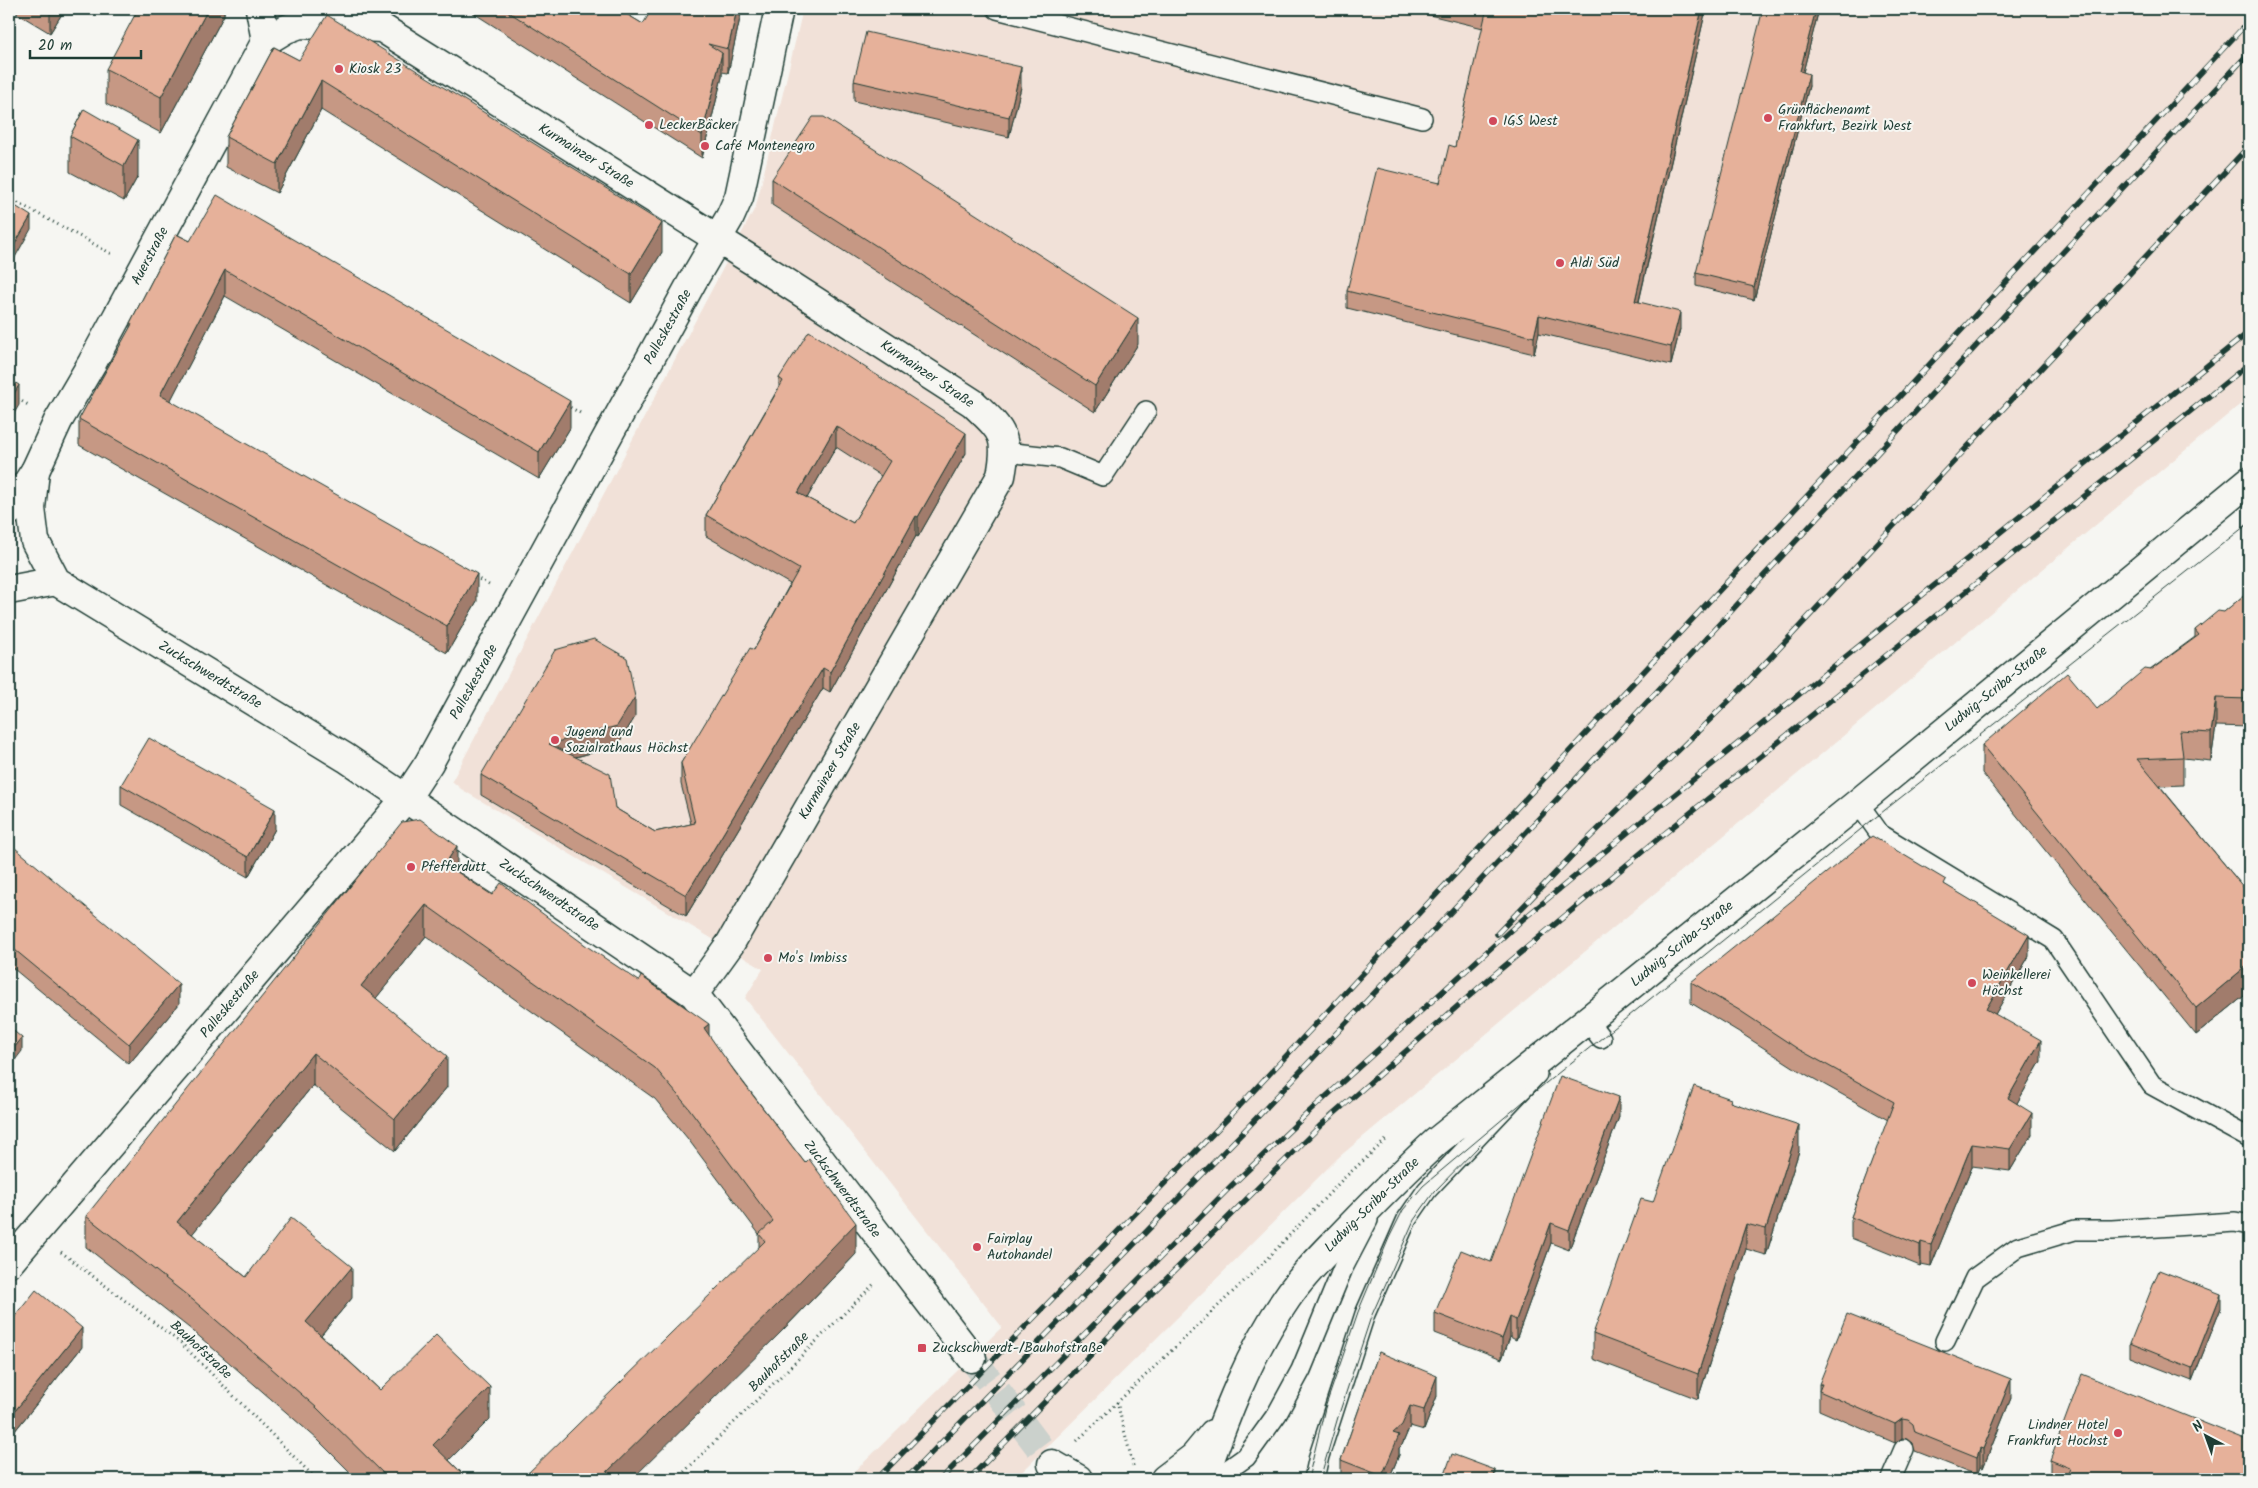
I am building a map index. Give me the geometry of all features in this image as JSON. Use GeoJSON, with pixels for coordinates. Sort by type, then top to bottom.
{"type":"FeatureCollection","features":[{"type":"Feature","properties":{"kind":"main road"},"geometry":{"type":"LineString","coordinates":[[260,9],[266,41],[286,29],[300,24],[381,28]]}},
{"type":"Feature","properties":{"kind":"main road","name":"Kurmainzer Straße"},"geometry":{"type":"LineString","coordinates":[[352,9],[973,403],[994,424],[1002,436],[1005,452],[1001,476],[730,944],[694,994]]}},
{"type":"Feature","properties":{"kind":"main road","name":"Palleskestraße"},"geometry":{"type":"LineString","coordinates":[[9,1263],[406,798],[429,763],[730,217],[739,197],[779,9]]}},
{"type":"Feature","properties":{"kind":"main road","name":"Auerstraße"},"geometry":{"type":"LineString","coordinates":[[9,512],[35,471],[58,421],[92,363],[266,41]]}},
{"type":"Feature","properties":{"kind":"main road","name":"Auerstraße"},"geometry":{"type":"LineString","coordinates":[[35,471],[31,508],[35,542],[56,581]]}},
{"type":"Feature","properties":{"kind":"main road","name":"Ludwig-Scriba-Straße"},"geometry":{"type":"LineString","coordinates":[[1202,1479],[1226,1414],[1264,1334],[1287,1297],[1309,1269],[1436,1142],[1594,1029],[1858,803],[2249,482]]}},
{"type":"Feature","properties":{"kind":"main road"},"geometry":{"type":"LineString","coordinates":[[9,590],[56,581]]}},
{"type":"Feature","properties":{"kind":"main road","name":"Zuckschwerdtstraße"},"geometry":{"type":"LineString","coordinates":[[56,581],[346,758],[694,994],[896,1262],[972,1358]]}},
{"type":"Feature","properties":{"kind":"main road"},"geometry":{"type":"LineString","coordinates":[[1165,1479],[1194,1457],[1226,1414]]}},
{"type":"Feature","properties":{"kind":"main road"},"geometry":{"type":"LineString","coordinates":[[1064,1479],[1052,1464],[1078,1479]]}},
{"type":"Feature","properties":{"kind":"lane"},"geometry":{"type":"LineString","coordinates":[[997,9],[1422,118]]}},
{"type":"Feature","properties":{"kind":"lane"},"geometry":{"type":"LineString","coordinates":[[1005,452],[1060,458],[1103,476],[1146,411]]}},
{"type":"Feature","properties":{"kind":"lane"},"geometry":{"type":"LineString","coordinates":[[1858,803],[1880,834],[2054,940],[2152,1085],[2249,1138]]}},
{"type":"Feature","properties":{"kind":"lane"},"geometry":{"type":"LineString","coordinates":[[1314,1479],[1319,1456],[1365,1314],[1407,1219],[1427,1190],[1594,1029]]}},
{"type":"Feature","properties":{"kind":"lane"},"geometry":{"type":"LineString","coordinates":[[1215,1479],[1246,1458],[1277,1414],[1301,1370],[1354,1243],[1386,1191]]}},
{"type":"Feature","properties":{"kind":"lane"},"geometry":{"type":"LineString","coordinates":[[1945,1341],[1975,1278],[2018,1247],[2075,1230],[2112,1230],[2235,1222],[2249,1225]]}},
{"type":"Feature","properties":{"kind":"lane"},"geometry":{"type":"LineString","coordinates":[[1891,1479],[1904,1449]]}},
{"type":"Feature","properties":{"kind":"path"},"geometry":{"type":"LineString","coordinates":[[9,198],[142,270]]}},
{"type":"Feature","properties":{"kind":"path"},"geometry":{"type":"LineString","coordinates":[[559,401],[611,431]]}},
{"type":"Feature","properties":{"kind":"path"},"geometry":{"type":"LineString","coordinates":[[466,572],[518,601]]}},
{"type":"Feature","properties":{"kind":"path","name":"Bauhofstraße"},"geometry":{"type":"LineString","coordinates":[[35,1232],[181,1343],[316,1479]]}},
{"type":"Feature","properties":{"kind":"path","name":"Bauhofstraße"},"geometry":{"type":"LineString","coordinates":[[677,1479],[896,1262]]}},
{"type":"Feature","properties":{"kind":"path"},"geometry":{"type":"LineString","coordinates":[[1117,1402],[1134,1472]]}},
{"type":"Feature","properties":{"kind":"shaded area"},"geometry":{"type":"Polygon","coordinates":[[[803,9],[2249,9],[2249,397],[1339,1157],[1015,1479],[847,1479],[1002,1327],[745,998],[763,969],[461,789],[452,781],[756,206],[803,9]]]}},
{"type":"Feature","properties":{"kind":"building"},"geometry":{"type":"Polygon","coordinates":[[[138,9],[208,9],[161,97],[106,69],[138,9]]]}},
{"type":"Feature","properties":{"kind":"building"},"geometry":{"type":"Polygon","coordinates":[[[504,9],[618,9],[643,24],[652,9],[737,9],[728,49],[708,44],[722,53],[702,135],[504,9]]]}},
{"type":"Feature","properties":{"kind":"building"},"geometry":{"type":"Polygon","coordinates":[[[1474,9],[1702,9],[1635,301],[1680,312],[1671,347],[1539,315],[1534,337],[1347,291],[1377,168],[1440,183],[1449,145],[1455,147],[1486,12],[1474,9]]]}},
{"type":"Feature","properties":{"kind":"building"},"geometry":{"type":"Polygon","coordinates":[[[1763,9],[1816,9],[1800,71],[1809,74],[1754,287],[1696,273],[1763,9]]]}},
{"type":"Feature","properties":{"kind":"building"},"geometry":{"type":"Polygon","coordinates":[[[327,15],[662,223],[631,274],[321,81],[277,164],[226,137],[274,47],[299,60],[327,15]]]}},
{"type":"Feature","properties":{"kind":"building"},"geometry":{"type":"Polygon","coordinates":[[[866,32],[1021,67],[1009,117],[854,81],[866,32]]]}},
{"type":"Feature","properties":{"kind":"building"},"geometry":{"type":"Polygon","coordinates":[[[84,109],[138,140],[124,166],[70,136],[84,109]]]}},
{"type":"Feature","properties":{"kind":"building"},"geometry":{"type":"Polygon","coordinates":[[[813,117],[824,117],[1138,318],[1095,386],[772,179],[813,117]]]}},
{"type":"Feature","properties":{"kind":"building"},"geometry":{"type":"Polygon","coordinates":[[[217,195],[570,401],[539,452],[225,270],[160,395],[477,574],[447,626],[79,419],[132,324],[130,323],[176,234],[190,241],[217,195]]]}},
{"type":"Feature","properties":{"kind":"building"},"geometry":{"type":"Polygon","coordinates":[[[9,202],[31,216],[9,254],[9,202]]]}},
{"type":"Feature","properties":{"kind":"building"},"geometry":{"type":"Polygon","coordinates":[[[809,331],[966,433],[918,517],[916,516],[830,672],[823,668],[686,895],[481,775],[555,650],[594,639],[627,658],[635,697],[617,726],[549,744],[610,774],[615,808],[655,832],[695,823],[681,763],[750,648],[754,650],[799,569],[706,515],[783,381],[779,378],[809,331]],[[836,426],[798,493],[853,523],[890,461],[836,426]]]}},
{"type":"Feature","properties":{"kind":"building"},"geometry":{"type":"Polygon","coordinates":[[[9,379],[19,385],[9,402],[9,379]]]}},
{"type":"Feature","properties":{"kind":"building"},"geometry":{"type":"Polygon","coordinates":[[[2249,591],[2249,699],[2216,698],[2211,733],[2180,731],[2183,757],[2137,759],[2249,894],[2249,964],[2196,1008],[1982,745],[2067,673],[2097,709],[2145,669],[2151,670],[2199,635],[2195,630],[2218,611],[2224,612],[2249,591]]]}},
{"type":"Feature","properties":{"kind":"building"},"geometry":{"type":"Polygon","coordinates":[[[149,738],[275,809],[248,857],[121,785],[149,738]]]}},
{"type":"Feature","properties":{"kind":"building"},"geometry":{"type":"Polygon","coordinates":[[[420,819],[457,846],[445,864],[492,895],[501,883],[588,947],[639,981],[641,976],[709,1024],[704,1028],[735,1072],[805,1163],[809,1159],[856,1223],[780,1302],[600,1479],[522,1479],[765,1241],[759,1234],[773,1221],[688,1107],[655,1068],[426,905],[361,986],[447,1056],[395,1119],[313,1053],[177,1222],[246,1277],[291,1218],[352,1267],[306,1322],[380,1390],[436,1335],[490,1387],[433,1445],[468,1479],[389,1479],[317,1408],[193,1300],[86,1216],[402,822],[420,819]]]}},
{"type":"Feature","properties":{"kind":"building"},"geometry":{"type":"Polygon","coordinates":[[[1872,836],[1946,880],[1944,884],[2029,935],[1986,1009],[2041,1040],[2008,1098],[2032,1113],[2010,1149],[1972,1144],[1931,1245],[1921,1242],[1920,1245],[1851,1217],[1894,1102],[1798,1049],[1739,1010],[1691,982],[1872,836]]]}},
{"type":"Feature","properties":{"kind":"building"},"geometry":{"type":"Polygon","coordinates":[[[9,843],[179,984],[129,1044],[9,945],[9,843]]]}},
{"type":"Feature","properties":{"kind":"building"},"geometry":{"type":"Polygon","coordinates":[[[9,1027],[22,1038],[9,1054],[9,1027]]]}},
{"type":"Feature","properties":{"kind":"building"},"geometry":{"type":"Polygon","coordinates":[[[1560,1076],[1619,1097],[1569,1230],[1551,1223],[1516,1320],[1510,1317],[1502,1339],[1435,1313],[1461,1250],[1491,1262],[1560,1076]]]}},
{"type":"Feature","properties":{"kind":"building"},"geometry":{"type":"Polygon","coordinates":[[[1694,1086],[1731,1099],[1730,1102],[1799,1125],[1766,1229],[1746,1224],[1698,1374],[1593,1334],[1641,1199],[1653,1202],[1694,1086]]]}},
{"type":"Feature","properties":{"kind":"building"},"geometry":{"type":"Polygon","coordinates":[[[2159,1270],[2221,1294],[2192,1368],[2130,1343],[2159,1270]]]}},
{"type":"Feature","properties":{"kind":"building"},"geometry":{"type":"Polygon","coordinates":[[[36,1290],[82,1328],[10,1417],[9,1324],[36,1290]]]}},
{"type":"Feature","properties":{"kind":"building"},"geometry":{"type":"Polygon","coordinates":[[[1847,1314],[2011,1379],[1983,1449],[1980,1448],[1977,1457],[1915,1432],[1913,1424],[1908,1420],[1902,1419],[1895,1424],[1819,1391],[1822,1384],[1819,1384],[1847,1314]]]}},
{"type":"Feature","properties":{"kind":"building"},"geometry":{"type":"Polygon","coordinates":[[[1379,1352],[1437,1376],[1424,1410],[1410,1406],[1402,1425],[1393,1433],[1399,1435],[1382,1476],[1341,1460],[1379,1352]]]}},
{"type":"Feature","properties":{"kind":"building","name":"Lindner Hotel Frankfurt Hochst"},"geometry":{"type":"Polygon","coordinates":[[[2082,1374],[2249,1441],[2249,1479],[2066,1479],[2070,1468],[2050,1460],[2082,1374]]]}},
{"type":"Feature","properties":{"kind":"building"},"geometry":{"type":"Polygon","coordinates":[[[1452,1454],[1495,1470],[1492,1479],[1443,1479],[1452,1454]]]}},
{"type":"Feature","properties":{"kind":"tunnel"},"geometry":{"type":"LineString","coordinates":[[972,1358],[1052,1464]]}},
{"type":"Feature","properties":{"kind":"tram line"},"geometry":{"type":"LineString","coordinates":[[1308,1479],[1325,1408],[1358,1312],[1389,1238],[1403,1210],[1423,1186],[1536,1091],[1871,821],[2249,523]]}},
{"type":"Feature","properties":{"kind":"tram line"},"geometry":{"type":"LineString","coordinates":[[1320,1479],[1371,1317],[1414,1220],[1434,1192],[1480,1145]]}},
{"type":"Feature","properties":{"kind":"railway"},"geometry":{"type":"LineString","coordinates":[[877,1479],[1233,1113],[2249,21]]}},
{"type":"Feature","properties":{"kind":"railway"},"geometry":{"type":"LineString","coordinates":[[906,1479],[1248,1127],[1577,778],[2249,53]]}},
{"type":"Feature","properties":{"kind":"railway"},"geometry":{"type":"LineString","coordinates":[[1497,934],[1581,846],[1741,689],[2249,146]]}},
{"type":"Feature","properties":{"kind":"railway"},"geometry":{"type":"LineString","coordinates":[[941,1479],[1232,1185],[1310,1111],[1522,920],[1643,820],[2249,332]]}},
{"type":"Feature","properties":{"kind":"railway"},"geometry":{"type":"LineString","coordinates":[[969,1479],[1321,1125],[1490,978],[1659,838],[2249,364]]}},
{"type":"Feature","properties":{"kind":"place","name":"Kiosk 23"},"geometry":{"type":"Point","coordinates":[339,69]}},
{"type":"Feature","properties":{"kind":"place","name":"Grünflächenamt Frankfurt, Bezirk West"},"geometry":{"type":"Point","coordinates":[1768,118]}},
{"type":"Feature","properties":{"kind":"place","name":"IGS West"},"geometry":{"type":"Point","coordinates":[1493,121]}},
{"type":"Feature","properties":{"kind":"place","name":"LeckerBäcker"},"geometry":{"type":"Point","coordinates":[649,125]}},
{"type":"Feature","properties":{"kind":"place","name":"Café Montenegro"},"geometry":{"type":"Point","coordinates":[705,146]}},
{"type":"Feature","properties":{"kind":"place","name":"Aldi Süd"},"geometry":{"type":"Point","coordinates":[1560,263]}},
{"type":"Feature","properties":{"kind":"place","name":"Jugend und Sozialrathaus Höchst"},"geometry":{"type":"Point","coordinates":[555,740]}},
{"type":"Feature","properties":{"kind":"place","name":"Pfefferdutt"},"geometry":{"type":"Point","coordinates":[411,867]}},
{"type":"Feature","properties":{"kind":"place","name":"Mo's Imbiss"},"geometry":{"type":"Point","coordinates":[768,958]}},
{"type":"Feature","properties":{"kind":"place","name":"Weinkellerei Höchst"},"geometry":{"type":"Point","coordinates":[1972,983]}},
{"type":"Feature","properties":{"kind":"place","name":"Fairplay Autohandel"},"geometry":{"type":"Point","coordinates":[977,1247]}},
{"type":"Feature","properties":{"kind":"place","name":"Zuckschwerdt-/Bauhofstraße"},"geometry":{"type":"Point","coordinates":[922,1348]}},
{"type":"Feature","properties":{"kind":"place","name":"Lindner Hotel Frankfurt Hochst"},"geometry":{"type":"Point","coordinates":[2118,1433]}}]}
